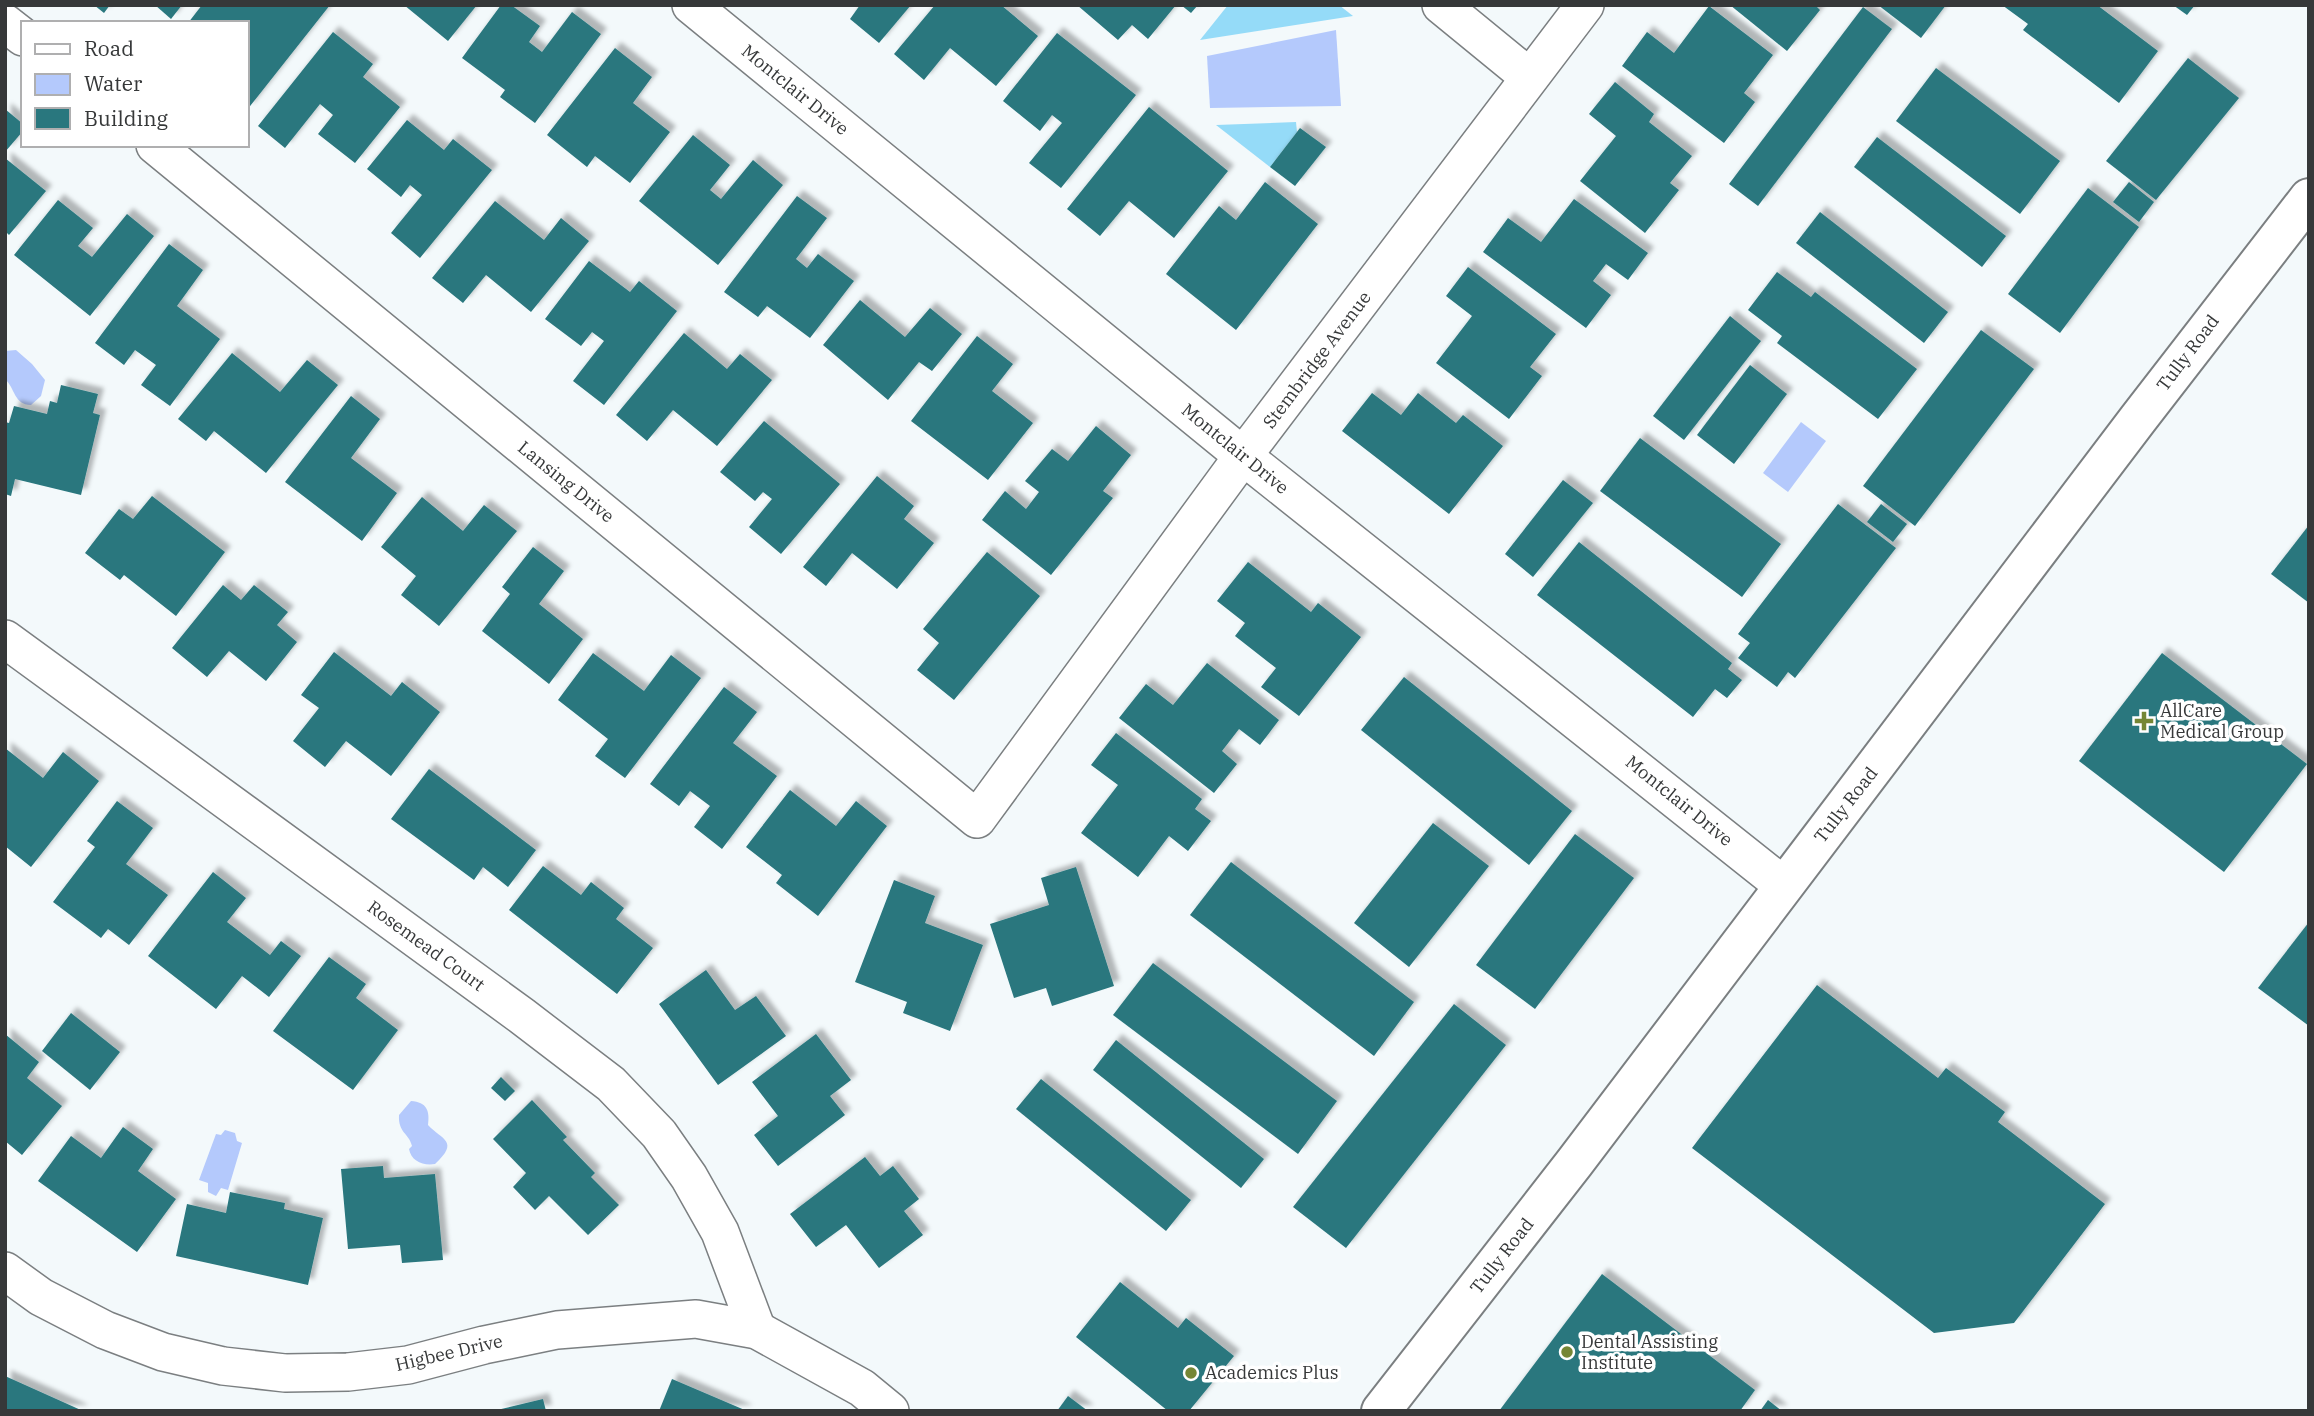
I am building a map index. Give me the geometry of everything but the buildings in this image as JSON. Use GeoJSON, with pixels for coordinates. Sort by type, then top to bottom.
{"type":"FeatureCollection","features":[{"type":"Feature","properties":{"kind":"main road","name":"Tully Road"},"geometry":{"type":"LineString","coordinates":[[1381,1411],[1576,1162],[2309,198]]}},
{"type":"Feature","properties":{"kind":"street","name":"Montclair Drive"},"geometry":{"type":"LineString","coordinates":[[691,5],[1243,456],[1784,886]]}},
{"type":"Feature","properties":{"kind":"street"},"geometry":{"type":"LineString","coordinates":[[1441,5],[1529,78]]}},
{"type":"Feature","properties":{"kind":"street","name":"Stembridge Avenue"},"geometry":{"type":"LineString","coordinates":[[977,819],[1243,456],[1585,5]]}},
{"type":"Feature","properties":{"kind":"street"},"geometry":{"type":"LineString","coordinates":[[5,23],[21,35]]}},
{"type":"Feature","properties":{"kind":"street","name":"Lansing Drive"},"geometry":{"type":"LineString","coordinates":[[157,147],[977,819]]}},
{"type":"Feature","properties":{"kind":"street","name":"Rosemead Court"},"geometry":{"type":"LineString","coordinates":[[5,639],[522,1016],[611,1084],[659,1134],[689,1177],[720,1232],[757,1330]]}},
{"type":"Feature","properties":{"kind":"street","name":"Higbee Drive"},"geometry":{"type":"LineString","coordinates":[[5,1271],[41,1297],[104,1330],[163,1352],[223,1366],[285,1373],[348,1372],[408,1365],[557,1330],[696,1319],[757,1330],[862,1388],[890,1411]]}},
{"type":"Feature","properties":{"kind":"shaded area"},"geometry":{"type":"Polygon","coordinates":[[[1228,5],[1339,5],[1353,16],[1200,40],[1228,5]]]}},
{"type":"Feature","properties":{"kind":"shaded area"},"geometry":{"type":"Polygon","coordinates":[[[1296,122],[1297,132],[1270,167],[1216,125],[1296,122]]]}},
{"type":"Feature","properties":{"kind":"water"},"geometry":{"type":"Polygon","coordinates":[[[1336,30],[1341,106],[1210,108],[1207,56],[1336,30]]]}},
{"type":"Feature","properties":{"kind":"water"},"geometry":{"type":"Polygon","coordinates":[[[16,350],[45,380],[41,396],[31,405],[18,399],[5,379],[5,351],[16,350]]]}},
{"type":"Feature","properties":{"kind":"water"},"geometry":{"type":"Polygon","coordinates":[[[1801,422],[1826,441],[1788,492],[1763,473],[1801,422]]]}},
{"type":"Feature","properties":{"kind":"water"},"geometry":{"type":"Polygon","coordinates":[[[411,1101],[424,1105],[428,1112],[428,1125],[446,1142],[446,1150],[435,1164],[418,1162],[410,1153],[412,1146],[400,1126],[399,1115],[411,1101]]]}},
{"type":"Feature","properties":{"kind":"water"},"geometry":{"type":"Polygon","coordinates":[[[225,1130],[235,1133],[237,1141],[242,1143],[228,1190],[221,1188],[216,1196],[208,1192],[208,1183],[199,1180],[216,1134],[221,1135],[225,1130]]]}},
{"type":"Feature","properties":{"kind":"place","name":"AllCare Medical Group"},"geometry":{"type":"Point","coordinates":[2144,721]}},
{"type":"Feature","properties":{"kind":"place","name":"Dental Assisting Institute"},"geometry":{"type":"Point","coordinates":[1567,1352]}},
{"type":"Feature","properties":{"kind":"place","name":"Academics Plus"},"geometry":{"type":"Point","coordinates":[1191,1373]}}]}
